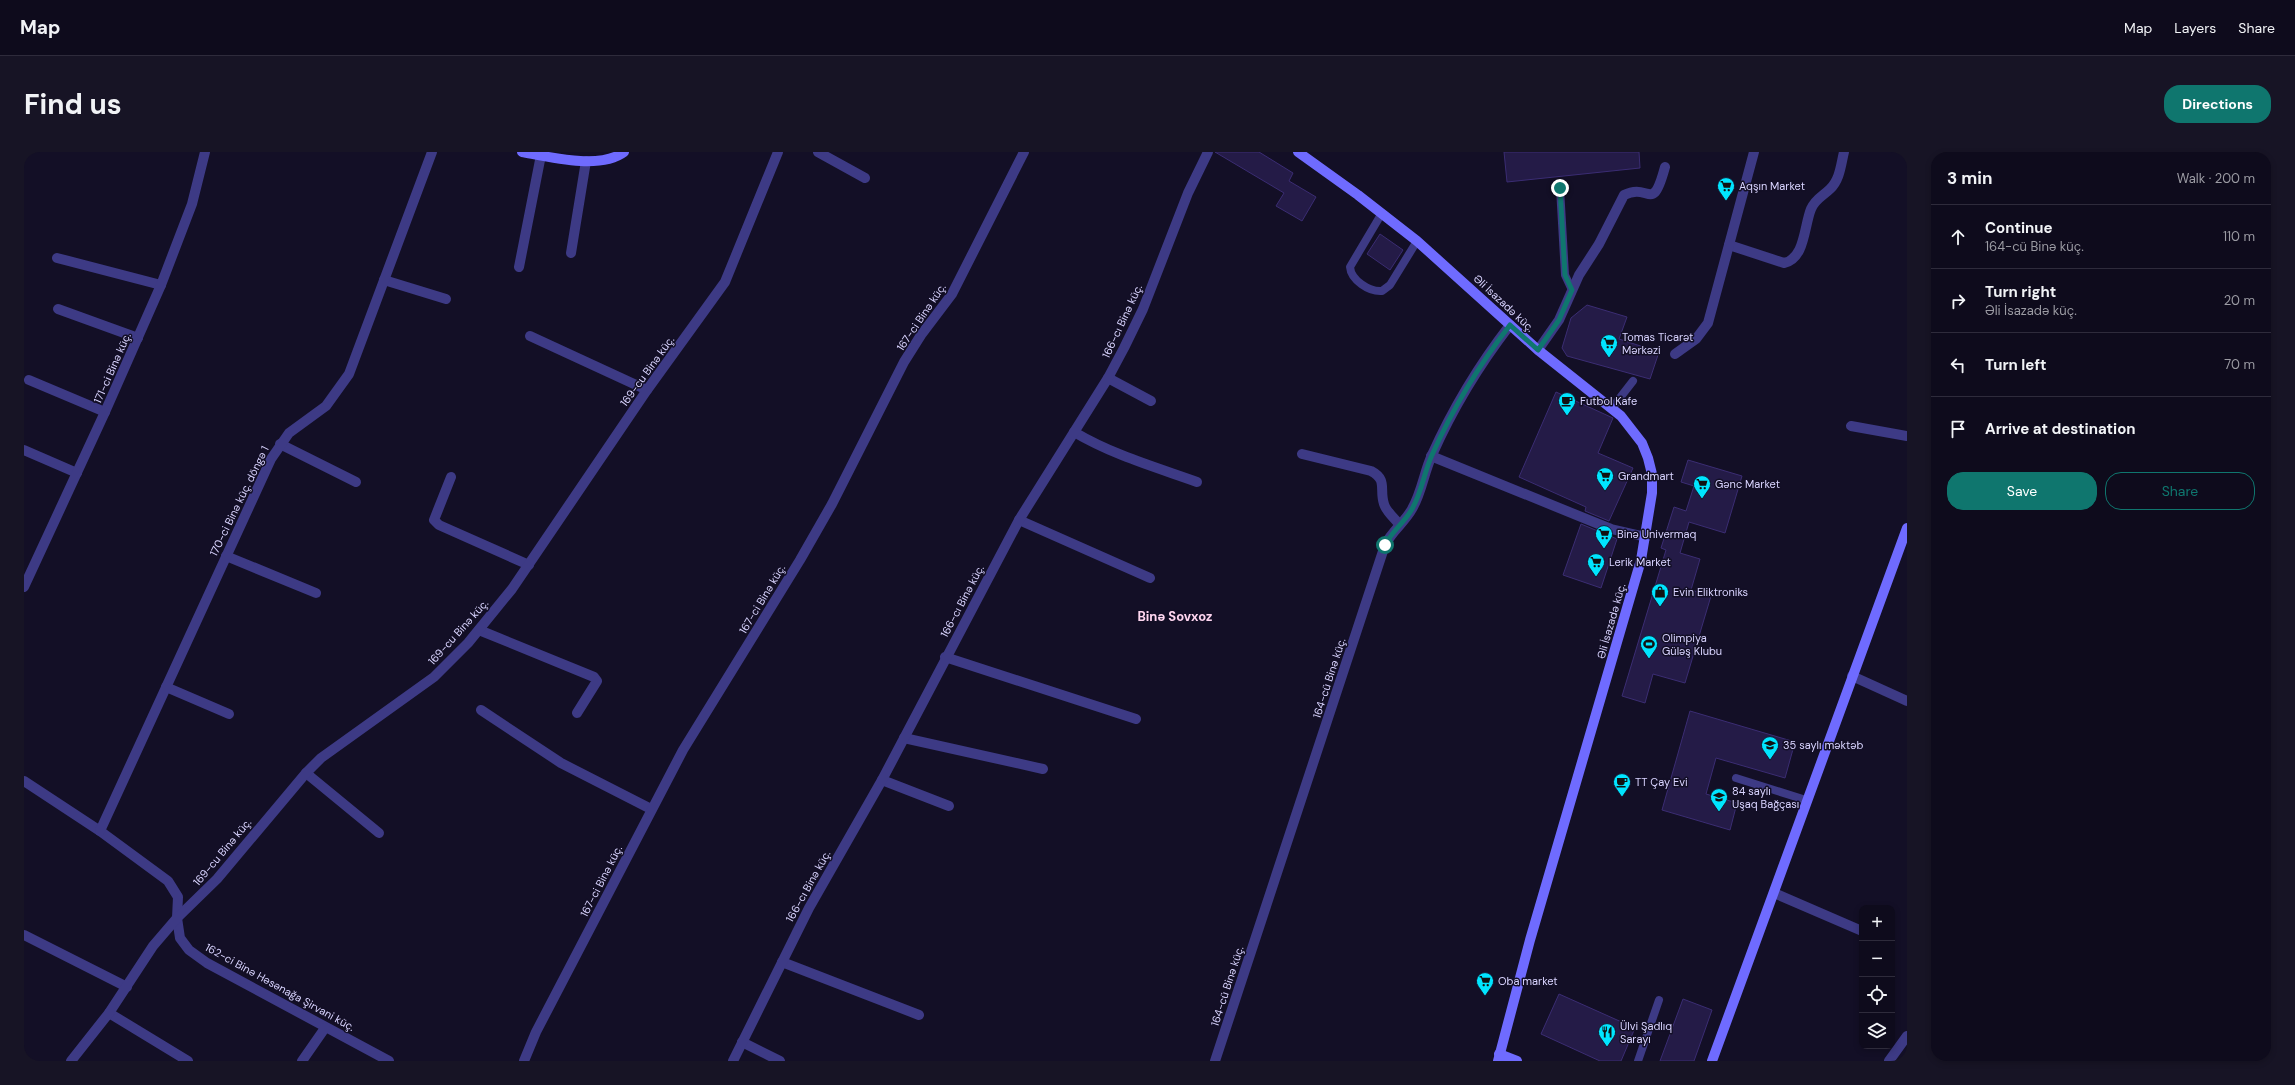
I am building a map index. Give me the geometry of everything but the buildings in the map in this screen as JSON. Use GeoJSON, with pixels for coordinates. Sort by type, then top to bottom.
{"type":"FeatureCollection","features":[{"type":"Feature","properties":{"kind":"street","name":"171-ci Binə küç."},"geometry":{"type":"LineString","coordinates":[[24,587],[105,412],[161,285],[192,204],[205,152]]}},
{"type":"Feature","properties":{"kind":"street","name":"170-ci Binə küç. döngə 1"},"geometry":{"type":"LineString","coordinates":[[100,831],[271,458],[289,433],[326,406],[337,394],[349,374],[432,152]]}},
{"type":"Feature","properties":{"kind":"street"},"geometry":{"type":"LineString","coordinates":[[522,152],[541,156],[586,161],[608,160],[624,152]]}},
{"type":"Feature","properties":{"kind":"street","name":"169-cu Binə küç."},"geometry":{"type":"LineString","coordinates":[[71,1061],[110,1013],[153,946],[177,918],[197,901],[217,879],[306,773],[321,758],[434,677],[479,630],[529,565],[647,390],[725,282],[778,152]]}},
{"type":"Feature","properties":{"kind":"street"},"geometry":{"type":"LineString","coordinates":[[818,152],[865,178]]}},
{"type":"Feature","properties":{"kind":"street","name":"167-ci Binə küç."},"geometry":{"type":"LineString","coordinates":[[524,1061],[536,1032],[651,809],[684,750],[824,518],[904,362],[921,335],[952,294],[1024,152]]}},
{"type":"Feature","properties":{"kind":"street","name":"166-cı Binə küç."},"geometry":{"type":"LineString","coordinates":[[733,1061],[809,908],[882,780],[945,657],[1019,520],[1108,378],[1143,309],[1188,193],[1208,152]]}},
{"type":"Feature","properties":{"kind":"street","name":"Əli İsazadə küç."},"geometry":{"type":"LineString","coordinates":[[1298,152],[1382,213],[1417,241],[1538,350],[1612,408],[1637,435],[1648,458],[1652,474],[1652,493],[1646,537],[1632,593],[1498,1059]]}},
{"type":"Feature","properties":{"kind":"street"},"geometry":{"type":"LineString","coordinates":[[1675,354],[1696,339],[1708,323],[1754,152]]}},
{"type":"Feature","properties":{"kind":"street"},"geometry":{"type":"LineString","coordinates":[[1729,245],[1784,263],[1792,261],[1798,255],[1812,208],[1818,198],[1831,189],[1837,180],[1844,152]]}},
{"type":"Feature","properties":{"kind":"street"},"geometry":{"type":"LineString","coordinates":[[519,267],[541,156]]}},
{"type":"Feature","properties":{"kind":"street"},"geometry":{"type":"LineString","coordinates":[[571,253],[586,161]]}},
{"type":"Feature","properties":{"kind":"street"},"geometry":{"type":"LineString","coordinates":[[1538,350],[1559,320],[1572,290],[1606,231],[1624,195],[1629,192],[1651,195],[1655,193],[1659,188],[1664,167]]}},
{"type":"Feature","properties":{"kind":"street"},"geometry":{"type":"LineString","coordinates":[[57,258],[161,285]]}},
{"type":"Feature","properties":{"kind":"street"},"geometry":{"type":"LineString","coordinates":[[384,280],[446,299]]}},
{"type":"Feature","properties":{"kind":"street"},"geometry":{"type":"LineString","coordinates":[[58,309],[138,338]]}},
{"type":"Feature","properties":{"kind":"street","name":"164-cü Binə küç."},"geometry":{"type":"LineString","coordinates":[[1215,1061],[1385,545],[1399,524],[1412,509],[1431,456],[1467,386],[1488,353],[1510,325]]}},
{"type":"Feature","properties":{"kind":"street"},"geometry":{"type":"LineString","coordinates":[[530,336],[647,390]]}},
{"type":"Feature","properties":{"kind":"street"},"geometry":{"type":"LineString","coordinates":[[1108,378],[1151,402]]}},
{"type":"Feature","properties":{"kind":"street"},"geometry":{"type":"LineString","coordinates":[[29,380],[105,412]]}},
{"type":"Feature","properties":{"kind":"street"},"geometry":{"type":"LineString","coordinates":[[1851,426],[1907,436]]}},
{"type":"Feature","properties":{"kind":"street"},"geometry":{"type":"LineString","coordinates":[[1074,432],[1098,446],[1126,458],[1197,482]]}},
{"type":"Feature","properties":{"kind":"street"},"geometry":{"type":"LineString","coordinates":[[280,444],[356,482]]}},
{"type":"Feature","properties":{"kind":"street"},"geometry":{"type":"LineString","coordinates":[[24,450],[77,473]]}},
{"type":"Feature","properties":{"kind":"street"},"geometry":{"type":"LineString","coordinates":[[1302,454],[1371,471],[1378,475],[1382,481],[1383,503],[1399,524]]}},
{"type":"Feature","properties":{"kind":"street"},"geometry":{"type":"LineString","coordinates":[[1431,456],[1611,529],[1646,537]]}},
{"type":"Feature","properties":{"kind":"street"},"geometry":{"type":"LineString","coordinates":[[451,477],[434,520],[439,525],[529,565]]}},
{"type":"Feature","properties":{"kind":"street"},"geometry":{"type":"LineString","coordinates":[[1019,520],[1150,578]]}},
{"type":"Feature","properties":{"kind":"street"},"geometry":{"type":"LineString","coordinates":[[1712,1061],[1774,893],[1806,800],[1907,528]]}},
{"type":"Feature","properties":{"kind":"street"},"geometry":{"type":"LineString","coordinates":[[226,556],[316,593]]}},
{"type":"Feature","properties":{"kind":"street"},"geometry":{"type":"LineString","coordinates":[[479,630],[594,677],[597,682],[577,713]]}},
{"type":"Feature","properties":{"kind":"street"},"geometry":{"type":"LineString","coordinates":[[945,657],[1136,719]]}},
{"type":"Feature","properties":{"kind":"street"},"geometry":{"type":"LineString","coordinates":[[1852,676],[1907,701]]}},
{"type":"Feature","properties":{"kind":"street"},"geometry":{"type":"LineString","coordinates":[[166,687],[228,714]]}},
{"type":"Feature","properties":{"kind":"street"},"geometry":{"type":"LineString","coordinates":[[481,710],[561,763],[651,809]]}},
{"type":"Feature","properties":{"kind":"street"},"geometry":{"type":"LineString","coordinates":[[904,738],[1043,769]]}},
{"type":"Feature","properties":{"kind":"street"},"geometry":{"type":"LineString","coordinates":[[306,773],[379,833]]}},
{"type":"Feature","properties":{"kind":"street"},"geometry":{"type":"LineString","coordinates":[[882,780],[949,806]]}},
{"type":"Feature","properties":{"kind":"street","name":"162-ci Binə Həsənağa Şirvani küç."},"geometry":{"type":"LineString","coordinates":[[24,781],[100,831],[168,881],[178,897],[177,918],[180,938],[189,950],[207,963],[325,1028],[389,1061]]}},
{"type":"Feature","properties":{"kind":"street"},"geometry":{"type":"LineString","coordinates":[[1774,893],[1859,930]]}},
{"type":"Feature","properties":{"kind":"street"},"geometry":{"type":"LineString","coordinates":[[24,936],[127,987]]}},
{"type":"Feature","properties":{"kind":"street"},"geometry":{"type":"LineString","coordinates":[[782,962],[919,1015]]}},
{"type":"Feature","properties":{"kind":"street"},"geometry":{"type":"LineString","coordinates":[[110,1013],[188,1061]]}},
{"type":"Feature","properties":{"kind":"street"},"geometry":{"type":"LineString","coordinates":[[302,1061],[325,1028]]}},
{"type":"Feature","properties":{"kind":"street"},"geometry":{"type":"LineString","coordinates":[[1889,1061],[1907,1036]]}},
{"type":"Feature","properties":{"kind":"street"},"geometry":{"type":"LineString","coordinates":[[742,1042],[780,1061]]}},
{"type":"Feature","properties":{"kind":"street"},"geometry":{"type":"LineString","coordinates":[[1498,1059],[1518,1061]]}},
{"type":"Feature","properties":{"kind":"lane"},"geometry":{"type":"LineString","coordinates":[[1560,188],[1565,275],[1572,290]]}},
{"type":"Feature","properties":{"kind":"lane"},"geometry":{"type":"LineString","coordinates":[[1382,213],[1350,267],[1354,279],[1372,291],[1382,291],[1390,285],[1417,241]]}},
{"type":"Feature","properties":{"kind":"lane"},"geometry":{"type":"LineString","coordinates":[[1612,408],[1633,381]]}},
{"type":"Feature","properties":{"kind":"lane"},"geometry":{"type":"LineString","coordinates":[[1736,778],[1806,800]]}},
{"type":"Feature","properties":{"kind":"lane"},"geometry":{"type":"LineString","coordinates":[[1638,1061],[1659,1000]]}},
{"type":"Feature","properties":{"kind":"place","name":"Aqşın Market"},"geometry":{"type":"Point","coordinates":[1726,201]}},
{"type":"Feature","properties":{"kind":"place","name":"Tomas Ticarət Mərkəzi"},"geometry":{"type":"Point","coordinates":[1609,358]}},
{"type":"Feature","properties":{"kind":"place","name":"Futbol Kafe"},"geometry":{"type":"Point","coordinates":[1567,416]}},
{"type":"Feature","properties":{"kind":"place","name":"Grandmart"},"geometry":{"type":"Point","coordinates":[1605,491]}},
{"type":"Feature","properties":{"kind":"place","name":"Gənc Market"},"geometry":{"type":"Point","coordinates":[1702,499]}},
{"type":"Feature","properties":{"kind":"place","name":"Binə Univermaq"},"geometry":{"type":"Point","coordinates":[1604,549]}},
{"type":"Feature","properties":{"kind":"place","name":"Lerik Market"},"geometry":{"type":"Point","coordinates":[1596,577]}},
{"type":"Feature","properties":{"kind":"place","name":"Evin Eliktroniks"},"geometry":{"type":"Point","coordinates":[1660,607]}},
{"type":"Feature","properties":{"kind":"place","name":"Olimpiya Güləş Klubu"},"geometry":{"type":"Point","coordinates":[1649,659]}},
{"type":"Feature","properties":{"kind":"place","name":"35 saylı məktəb"},"geometry":{"type":"Point","coordinates":[1770,760]}},
{"type":"Feature","properties":{"kind":"place","name":"TT Çay Evi"},"geometry":{"type":"Point","coordinates":[1622,797]}},
{"type":"Feature","properties":{"kind":"place","name":"84 saylı Uşaq Bağçası"},"geometry":{"type":"Point","coordinates":[1719,812]}},
{"type":"Feature","properties":{"kind":"place","name":"Oba market"},"geometry":{"type":"Point","coordinates":[1485,996]}},
{"type":"Feature","properties":{"kind":"place","name":"Ülvi Şadlıq Sarayı"},"geometry":{"type":"Point","coordinates":[1607,1047]}},
{"type":"Feature","properties":{"kind":"district","name":"Binə Sovxoz"},"geometry":{"type":"Point","coordinates":[1175,616]}},
{"type":"Feature","properties":{"kind":"route"},"geometry":{"type":"LineString","coordinates":[[1385,545],[1391,534],[1412,509],[1418,496],[1431,456],[1467,386],[1488,353],[1510,325],[1538,350],[1559,320],[1566,307],[1572,290],[1567,284],[1565,275],[1560,188]]}}]}
